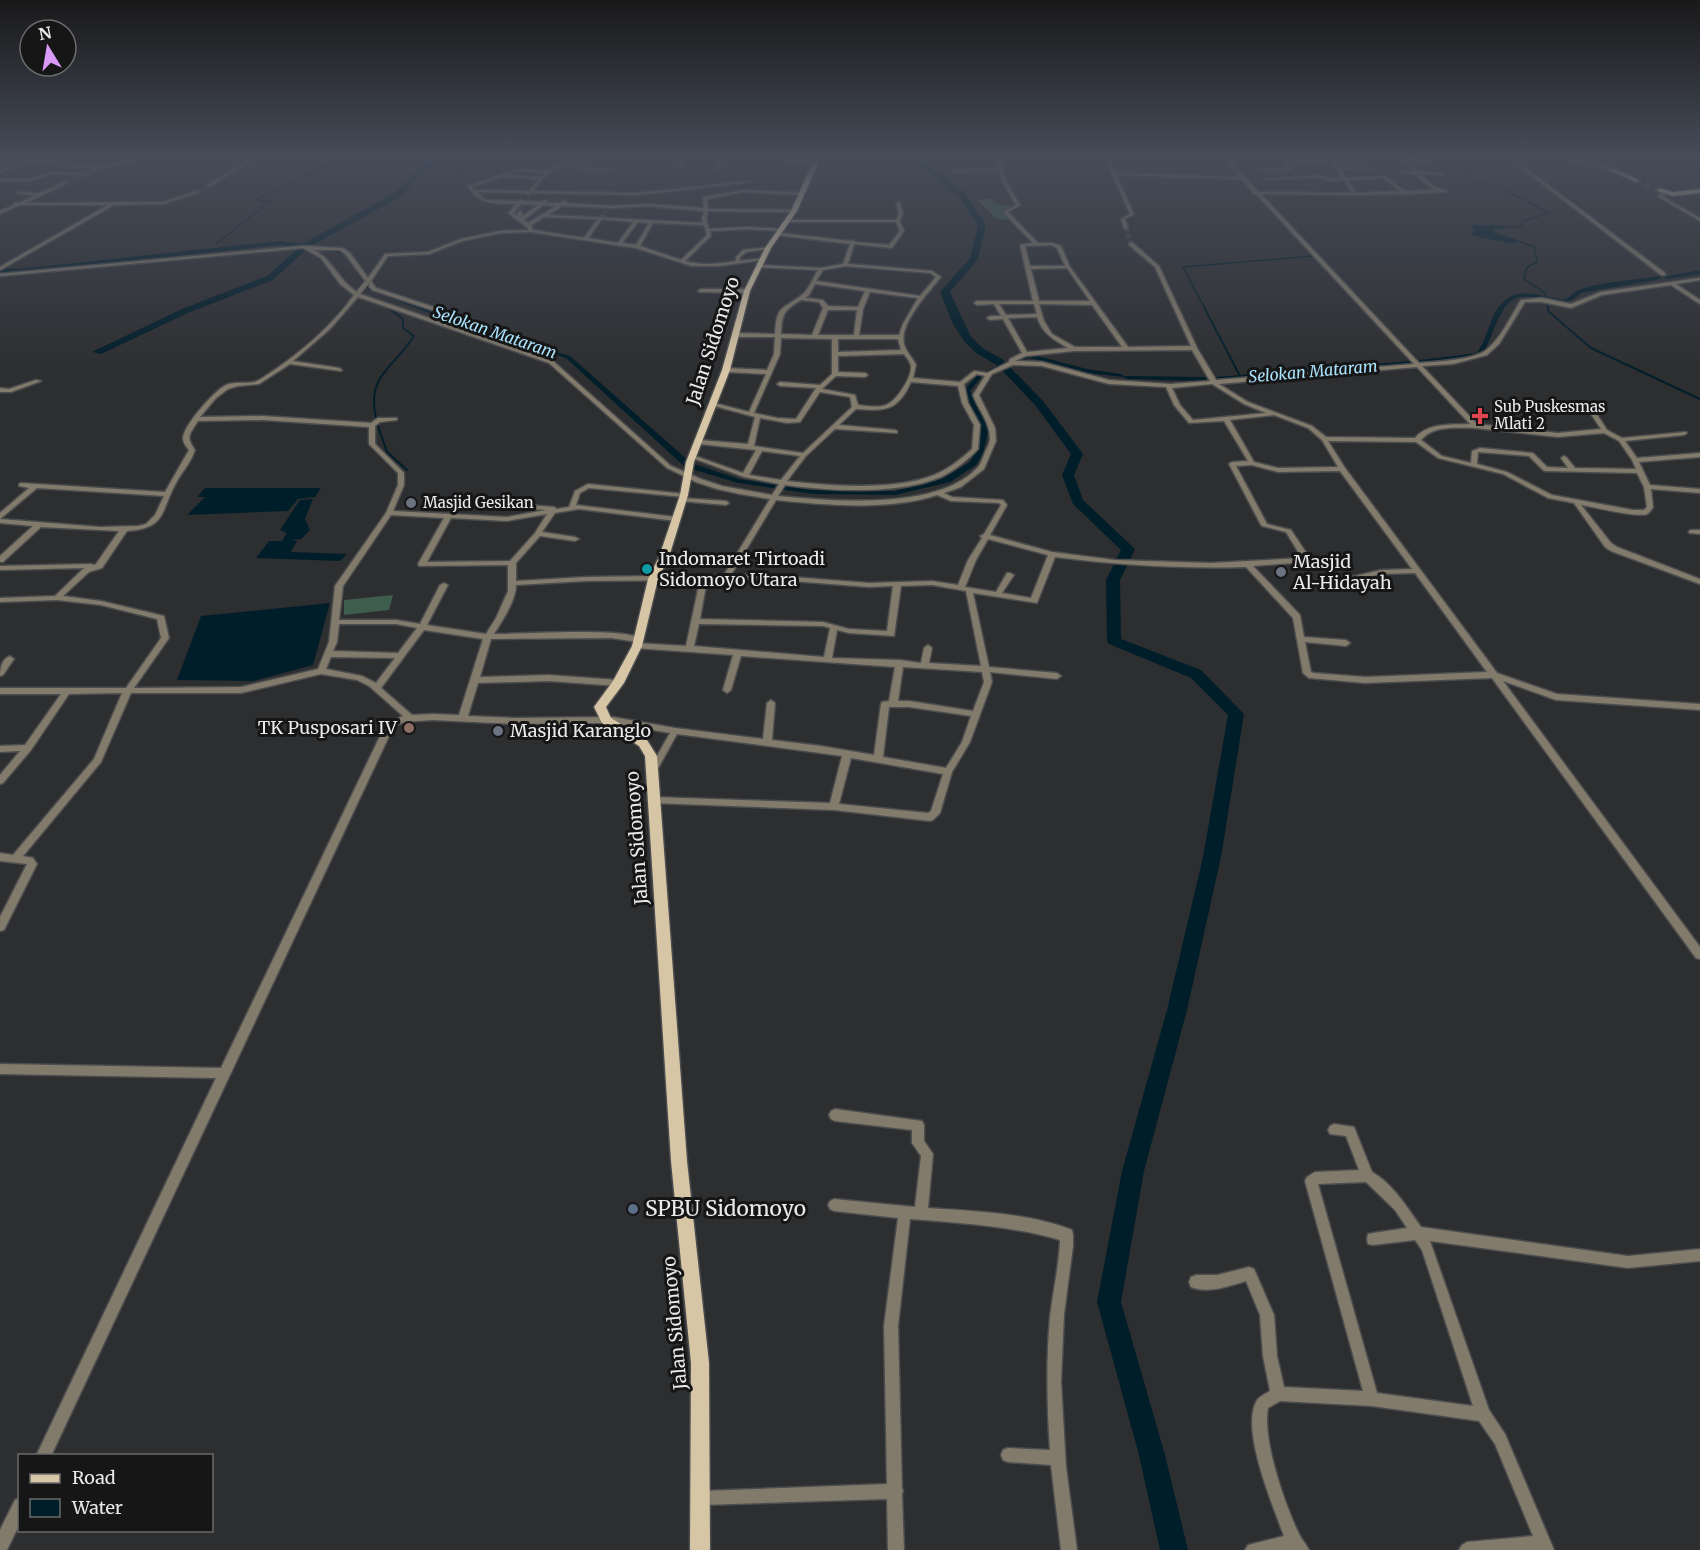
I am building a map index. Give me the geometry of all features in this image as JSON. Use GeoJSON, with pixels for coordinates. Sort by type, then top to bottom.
{"type":"FeatureCollection","features":[{"type":"Feature","properties":{"kind":"main road","name":"Jalan Sidomoyo"},"geometry":{"type":"LineString","coordinates":[[700,1550],[702,1498],[700,1363],[679,1161],[651,756],[643,743],[606,720],[600,707],[618,683],[637,642],[654,579],[664,557],[683,497],[690,465],[714,405],[737,335],[747,291],[760,262],[782,229]]}},
{"type":"Feature","properties":{"kind":"street"},"geometry":{"type":"LineString","coordinates":[[2,268],[68,229]]}},
{"type":"Feature","properties":{"kind":"street"},"geometry":{"type":"LineString","coordinates":[[0,519],[39,524],[125,528],[150,524],[163,509],[167,494],[190,457],[192,450],[186,442],[186,435],[208,403],[230,386],[258,383],[337,321],[387,255],[433,252],[461,240],[520,229]]}},
{"type":"Feature","properties":{"kind":"street"},"geometry":{"type":"LineString","coordinates":[[534,229],[549,234],[637,247],[681,262],[703,266],[760,262],[821,269],[845,265],[916,270],[938,275],[920,297],[901,338],[903,352],[913,362],[910,380],[902,397],[891,407],[855,407],[804,455],[782,485],[727,576]]}},
{"type":"Feature","properties":{"kind":"street"},"geometry":{"type":"LineString","coordinates":[[549,234],[554,229]]}},
{"type":"Feature","properties":{"kind":"street"},"geometry":{"type":"LineString","coordinates":[[584,240],[592,229]]}},
{"type":"Feature","properties":{"kind":"street"},"geometry":{"type":"LineString","coordinates":[[619,244],[630,229]]}},
{"type":"Feature","properties":{"kind":"street"},"geometry":{"type":"LineString","coordinates":[[637,247],[648,229]]}},
{"type":"Feature","properties":{"kind":"street"},"geometry":{"type":"LineString","coordinates":[[681,262],[709,235],[708,230],[722,229]]}},
{"type":"Feature","properties":{"kind":"street"},"geometry":{"type":"LineString","coordinates":[[759,229],[890,247],[901,235],[900,229]]}},
{"type":"Feature","properties":{"kind":"street"},"geometry":{"type":"LineString","coordinates":[[812,236],[814,229]]}},
{"type":"Feature","properties":{"kind":"street"},"geometry":{"type":"LineString","coordinates":[[1022,229],[1036,244]]}},
{"type":"Feature","properties":{"kind":"street"},"geometry":{"type":"LineString","coordinates":[[1290,229],[1475,426]]}},
{"type":"Feature","properties":{"kind":"street"},"geometry":{"type":"LineString","coordinates":[[1604,229],[1663,274]]}},
{"type":"Feature","properties":{"kind":"street"},"geometry":{"type":"LineString","coordinates":[[845,265],[853,241]]}},
{"type":"Feature","properties":{"kind":"street"},"geometry":{"type":"LineString","coordinates":[[1131,244],[1157,266],[1194,348],[1214,382],[1236,398],[1306,424],[1324,439],[1342,469],[1497,676],[1700,955]]}},
{"type":"Feature","properties":{"kind":"street"},"geometry":{"type":"LineString","coordinates":[[1074,349],[1050,335],[1039,315],[1021,246],[1057,245],[1068,267],[1126,348]]}},
{"type":"Feature","properties":{"kind":"street"},"geometry":{"type":"LineString","coordinates":[[0,275],[286,246],[332,247],[348,254],[374,289],[474,322]]}},
{"type":"Feature","properties":{"kind":"street"},"geometry":{"type":"LineString","coordinates":[[311,248],[328,260],[343,285],[359,294],[554,364],[669,467],[690,465],[782,485],[901,488],[955,468],[975,449],[977,425],[965,403],[961,384]]}},
{"type":"Feature","properties":{"kind":"street"},"geometry":{"type":"LineString","coordinates":[[738,262],[738,257],[745,251],[768,248]]}},
{"type":"Feature","properties":{"kind":"street"},"geometry":{"type":"LineString","coordinates":[[1028,268],[1068,267]]}},
{"type":"Feature","properties":{"kind":"street"},"geometry":{"type":"LineString","coordinates":[[749,446],[755,414],[777,354],[779,316],[786,307],[802,299],[821,269]]}},
{"type":"Feature","properties":{"kind":"street"},"geometry":{"type":"LineString","coordinates":[[910,380],[961,384],[976,372],[989,374],[1011,364],[1042,364],[1109,382],[1168,386],[1467,360],[1485,354],[1497,343],[1524,301],[1539,300],[1571,306],[1601,294],[1700,279]]}},
{"type":"Feature","properties":{"kind":"street"},"geometry":{"type":"LineString","coordinates":[[813,282],[920,297]]}},
{"type":"Feature","properties":{"kind":"street"},"geometry":{"type":"LineString","coordinates":[[1673,284],[1700,302]]}},
{"type":"Feature","properties":{"kind":"street"},"geometry":{"type":"LineString","coordinates":[[701,291],[747,291]]}},
{"type":"Feature","properties":{"kind":"street"},"geometry":{"type":"LineString","coordinates":[[856,337],[860,309],[868,291]]}},
{"type":"Feature","properties":{"kind":"street"},"geometry":{"type":"LineString","coordinates":[[802,299],[821,301],[826,308]]}},
{"type":"Feature","properties":{"kind":"street"},"geometry":{"type":"LineString","coordinates":[[996,302],[1025,354]]}},
{"type":"Feature","properties":{"kind":"street"},"geometry":{"type":"LineString","coordinates":[[978,303],[1094,303]]}},
{"type":"Feature","properties":{"kind":"street"},"geometry":{"type":"LineString","coordinates":[[826,308],[860,309]]}},
{"type":"Feature","properties":{"kind":"street"},"geometry":{"type":"LineString","coordinates":[[815,335],[826,308]]}},
{"type":"Feature","properties":{"kind":"street"},"geometry":{"type":"LineString","coordinates":[[436,320],[450,314]]}},
{"type":"Feature","properties":{"kind":"street"},"geometry":{"type":"LineString","coordinates":[[990,318],[1039,315]]}},
{"type":"Feature","properties":{"kind":"street"},"geometry":{"type":"LineString","coordinates":[[737,335],[901,338]]}},
{"type":"Feature","properties":{"kind":"street"},"geometry":{"type":"LineString","coordinates":[[714,405],[755,414],[801,420],[820,389],[835,374],[835,337]]}},
{"type":"Feature","properties":{"kind":"street"},"geometry":{"type":"LineString","coordinates":[[1011,364],[1012,360],[1025,354],[1074,349],[1194,348]]}},
{"type":"Feature","properties":{"kind":"street"},"geometry":{"type":"LineString","coordinates":[[836,354],[903,352]]}},
{"type":"Feature","properties":{"kind":"street"},"geometry":{"type":"LineString","coordinates":[[287,362],[339,370]]}},
{"type":"Feature","properties":{"kind":"street"},"geometry":{"type":"LineString","coordinates":[[726,370],[770,372]]}},
{"type":"Feature","properties":{"kind":"street"},"geometry":{"type":"LineString","coordinates":[[835,374],[865,375]]}},
{"type":"Feature","properties":{"kind":"street"},"geometry":{"type":"LineString","coordinates":[[690,465],[727,489],[777,496],[848,502],[906,501],[940,494],[966,483],[985,463],[993,438],[989,417],[976,395],[989,374]]}},
{"type":"Feature","properties":{"kind":"street"},"geometry":{"type":"LineString","coordinates":[[0,390],[9,391],[38,381]]}},
{"type":"Feature","properties":{"kind":"street"},"geometry":{"type":"LineString","coordinates":[[780,384],[853,396],[855,407]]}},
{"type":"Feature","properties":{"kind":"street"},"geometry":{"type":"LineString","coordinates":[[1168,386],[1177,405],[1191,422],[1278,414]]}},
{"type":"Feature","properties":{"kind":"street"},"geometry":{"type":"LineString","coordinates":[[1324,439],[1417,441],[1440,457],[1474,464],[1515,477],[1550,497],[1577,504],[1646,512],[1650,507],[1647,487],[1635,460],[1621,440],[1605,431],[1594,414]]}},
{"type":"Feature","properties":{"kind":"street"},"geometry":{"type":"LineString","coordinates":[[196,419],[263,418],[372,425],[378,420],[395,419]]}},
{"type":"Feature","properties":{"kind":"street"},"geometry":{"type":"LineString","coordinates":[[1226,418],[1252,463]]}},
{"type":"Feature","properties":{"kind":"street"},"geometry":{"type":"LineString","coordinates":[[321,671],[330,654],[336,622],[336,594],[339,586],[389,513],[397,498],[403,477],[372,444],[372,425]]}},
{"type":"Feature","properties":{"kind":"street"},"geometry":{"type":"LineString","coordinates":[[835,426],[895,432]]}},
{"type":"Feature","properties":{"kind":"street"},"geometry":{"type":"LineString","coordinates":[[1417,441],[1430,428],[1475,426],[1558,435],[1605,431]]}},
{"type":"Feature","properties":{"kind":"street"},"geometry":{"type":"LineString","coordinates":[[1621,440],[1684,433]]}},
{"type":"Feature","properties":{"kind":"street"},"geometry":{"type":"LineString","coordinates":[[699,442],[749,446],[804,455]]}},
{"type":"Feature","properties":{"kind":"street"},"geometry":{"type":"LineString","coordinates":[[746,476],[760,448]]}},
{"type":"Feature","properties":{"kind":"street"},"geometry":{"type":"LineString","coordinates":[[1474,464],[1474,451],[1480,450],[1531,454],[1543,468],[1640,471]]}},
{"type":"Feature","properties":{"kind":"street"},"geometry":{"type":"LineString","coordinates":[[1635,460],[1700,455]]}},
{"type":"Feature","properties":{"kind":"street"},"geometry":{"type":"LineString","coordinates":[[1564,458],[1573,469]]}},
{"type":"Feature","properties":{"kind":"street"},"geometry":{"type":"LineString","coordinates":[[984,536],[1052,554],[1124,563],[1248,566],[1307,560],[1289,531],[1264,525],[1232,464],[1252,463],[1278,470],[1342,469]]}},
{"type":"Feature","properties":{"kind":"street"},"geometry":{"type":"LineString","coordinates":[[21,484],[167,494]]}},
{"type":"Feature","properties":{"kind":"street"},"geometry":{"type":"LineString","coordinates":[[0,519],[35,486]]}},
{"type":"Feature","properties":{"kind":"street"},"geometry":{"type":"LineString","coordinates":[[572,507],[577,492],[588,486],[726,503]]}},
{"type":"Feature","properties":{"kind":"street"},"geometry":{"type":"LineString","coordinates":[[1647,487],[1700,490]]}},
{"type":"Feature","properties":{"kind":"street"},"geometry":{"type":"LineString","coordinates":[[901,488],[906,501]]}},
{"type":"Feature","properties":{"kind":"street"},"geometry":{"type":"LineString","coordinates":[[653,800],[834,807],[930,817],[935,813],[948,772],[966,742],[988,682],[987,668],[965,588],[984,536],[1003,502],[951,499],[940,494]]}},
{"type":"Feature","properties":{"kind":"street"},"geometry":{"type":"LineString","coordinates":[[476,503],[554,509]]}},
{"type":"Feature","properties":{"kind":"street"},"geometry":{"type":"LineString","coordinates":[[1577,504],[1608,545],[1614,549],[1700,582]]}},
{"type":"Feature","properties":{"kind":"street"},"geometry":{"type":"LineString","coordinates":[[389,513],[507,519],[572,507],[676,519]]}},
{"type":"Feature","properties":{"kind":"street"},"geometry":{"type":"LineString","coordinates":[[463,717],[488,637],[508,602],[513,583],[510,574],[512,563],[524,546],[538,534],[554,509]]}},
{"type":"Feature","properties":{"kind":"street"},"geometry":{"type":"LineString","coordinates":[[449,515],[422,564],[512,563]]}},
{"type":"Feature","properties":{"kind":"street"},"geometry":{"type":"LineString","coordinates":[[0,560],[39,524]]}},
{"type":"Feature","properties":{"kind":"street"},"geometry":{"type":"LineString","coordinates":[[57,598],[86,570],[99,566],[125,528]]}},
{"type":"Feature","properties":{"kind":"street"},"geometry":{"type":"LineString","coordinates":[[1691,532],[1700,532]]}},
{"type":"Feature","properties":{"kind":"street"},"geometry":{"type":"LineString","coordinates":[[538,534],[575,539]]}},
{"type":"Feature","properties":{"kind":"street"},"geometry":{"type":"LineString","coordinates":[[513,583],[727,576],[897,585],[932,583],[1029,601],[1038,597],[1052,554]]}},
{"type":"Feature","properties":{"kind":"street"},"geometry":{"type":"LineString","coordinates":[[0,568],[99,566]]}},
{"type":"Feature","properties":{"kind":"street"},"geometry":{"type":"LineString","coordinates":[[1248,566],[1297,616],[1303,639],[1307,673],[1316,677],[1365,680],[1497,676],[1556,697],[1700,707]]}},
{"type":"Feature","properties":{"kind":"street"},"geometry":{"type":"LineString","coordinates":[[1354,579],[1381,572],[1418,571]]}},
{"type":"Feature","properties":{"kind":"street"},"geometry":{"type":"LineString","coordinates":[[998,594],[1010,575]]}},
{"type":"Feature","properties":{"kind":"street"},"geometry":{"type":"LineString","coordinates":[[690,647],[704,578]]}},
{"type":"Feature","properties":{"kind":"street"},"geometry":{"type":"LineString","coordinates":[[377,688],[422,627],[444,585]]}},
{"type":"Feature","properties":{"kind":"street"},"geometry":{"type":"LineString","coordinates":[[696,621],[823,624],[834,628],[891,634],[897,585]]}},
{"type":"Feature","properties":{"kind":"street"},"geometry":{"type":"LineString","coordinates":[[0,600],[57,598],[101,603],[161,618],[165,638],[127,692],[98,760],[6,859]]}},
{"type":"Feature","properties":{"kind":"street"},"geometry":{"type":"LineString","coordinates":[[336,622],[396,622],[488,637],[611,635],[637,642],[738,653],[987,668],[1057,676]]}},
{"type":"Feature","properties":{"kind":"street"},"geometry":{"type":"LineString","coordinates":[[828,660],[834,628]]}},
{"type":"Feature","properties":{"kind":"street"},"geometry":{"type":"LineString","coordinates":[[1303,639],[1346,643]]}},
{"type":"Feature","properties":{"kind":"street"},"geometry":{"type":"LineString","coordinates":[[926,664],[928,648]]}},
{"type":"Feature","properties":{"kind":"street"},"geometry":{"type":"LineString","coordinates":[[727,690],[738,653]]}},
{"type":"Feature","properties":{"kind":"street"},"geometry":{"type":"LineString","coordinates":[[330,654],[402,656]]}},
{"type":"Feature","properties":{"kind":"street"},"geometry":{"type":"LineString","coordinates":[[0,673],[10,658]]}},
{"type":"Feature","properties":{"kind":"street"},"geometry":{"type":"LineString","coordinates":[[893,703],[900,663]]}},
{"type":"Feature","properties":{"kind":"street"},"geometry":{"type":"LineString","coordinates":[[0,691],[127,692],[250,689],[321,671],[359,678],[377,688],[411,719]]}},
{"type":"Feature","properties":{"kind":"street"},"geometry":{"type":"LineString","coordinates":[[475,680],[549,678],[618,683]]}},
{"type":"Feature","properties":{"kind":"street"},"geometry":{"type":"LineString","coordinates":[[0,781],[28,748],[66,692]]}},
{"type":"Feature","properties":{"kind":"street"},"geometry":{"type":"LineString","coordinates":[[767,742],[771,703]]}},
{"type":"Feature","properties":{"kind":"street"},"geometry":{"type":"LineString","coordinates":[[878,760],[885,704],[893,703],[976,714]]}},
{"type":"Feature","properties":{"kind":"street"},"geometry":{"type":"LineString","coordinates":[[43,1454],[386,732],[393,724],[411,719],[463,717],[514,721],[606,720],[847,754],[948,772]]}},
{"type":"Feature","properties":{"kind":"street"},"geometry":{"type":"LineString","coordinates":[[652,770],[675,730]]}},
{"type":"Feature","properties":{"kind":"street"},"geometry":{"type":"LineString","coordinates":[[0,749],[28,748]]}},
{"type":"Feature","properties":{"kind":"street"},"geometry":{"type":"LineString","coordinates":[[834,807],[847,754]]}},
{"type":"Feature","properties":{"kind":"street"},"geometry":{"type":"LineString","coordinates":[[0,927],[32,864],[30,861],[6,859]]}},
{"type":"Feature","properties":{"kind":"street"},"geometry":{"type":"LineString","coordinates":[[0,909],[12,907]]}},
{"type":"Feature","properties":{"kind":"street"},"geometry":{"type":"LineString","coordinates":[[0,1069],[224,1073]]}},
{"type":"Feature","properties":{"kind":"street"},"geometry":{"type":"LineString","coordinates":[[835,1115],[918,1125],[918,1143],[927,1154],[921,1214]]}},
{"type":"Feature","properties":{"kind":"street"},"geometry":{"type":"LineString","coordinates":[[1334,1130],[1350,1131],[1367,1176],[1384,1188],[1420,1233],[1427,1246],[1484,1414],[1500,1439],[1545,1546],[1467,1550]]}},
{"type":"Feature","properties":{"kind":"street"},"geometry":{"type":"LineString","coordinates":[[1367,1176],[1323,1176],[1311,1181],[1372,1399]]}},
{"type":"Feature","properties":{"kind":"street"},"geometry":{"type":"LineString","coordinates":[[834,1204],[1048,1229],[1067,1234],[1056,1326],[1056,1403],[1060,1497],[1069,1550]]}},
{"type":"Feature","properties":{"kind":"street"},"geometry":{"type":"LineString","coordinates":[[896,1550],[891,1326],[905,1212]]}},
{"type":"Feature","properties":{"kind":"street"},"geometry":{"type":"LineString","coordinates":[[1373,1239],[1420,1233],[1628,1262],[1700,1255]]}},
{"type":"Feature","properties":{"kind":"street"},"geometry":{"type":"LineString","coordinates":[[1196,1282],[1228,1281],[1249,1274],[1267,1315],[1270,1356],[1278,1394]]}},
{"type":"Feature","properties":{"kind":"street"},"geometry":{"type":"LineString","coordinates":[[1253,1550],[1298,1545],[1269,1473],[1260,1417],[1265,1401],[1278,1394],[1372,1399],[1484,1414]]}},
{"type":"Feature","properties":{"kind":"street"},"geometry":{"type":"LineString","coordinates":[[1008,1455],[1059,1458]]}},
{"type":"Feature","properties":{"kind":"street"},"geometry":{"type":"LineString","coordinates":[[702,1498],[896,1491]]}},
{"type":"Feature","properties":{"kind":"street"},"geometry":{"type":"LineString","coordinates":[[0,1546],[18,1509]]}},
{"type":"Feature","properties":{"kind":"green space"},"geometry":{"type":"Polygon","coordinates":[[[393,595],[389,610],[344,615],[344,600],[393,595]]]}},
{"type":"Feature","properties":{"kind":"water"},"geometry":{"type":"Polygon","coordinates":[[[1473,229],[1492,229],[1518,242],[1513,244],[1474,236],[1471,234],[1475,231],[1473,229]]]}},
{"type":"Feature","properties":{"kind":"water"},"geometry":{"type":"Polygon","coordinates":[[[205,488],[321,488],[315,497],[298,499],[288,511],[187,515],[205,497],[197,497],[205,488]]]}},
{"type":"Feature","properties":{"kind":"water"},"geometry":{"type":"Polygon","coordinates":[[[313,499],[305,519],[310,530],[301,539],[291,540],[297,541],[291,552],[347,554],[340,561],[256,558],[269,541],[282,541],[287,533],[280,530],[300,500],[313,499]]]}},
{"type":"Feature","properties":{"kind":"water"},"geometry":{"type":"Polygon","coordinates":[[[330,603],[313,665],[253,681],[177,680],[201,616],[330,603]]]}},
{"type":"Feature","properties":{"kind":"waterway"},"geometry":{"type":"LineString","coordinates":[[217,243],[235,229]]}},
{"type":"Feature","properties":{"kind":"waterway"},"geometry":{"type":"LineString","coordinates":[[307,245],[335,229]]}},
{"type":"Feature","properties":{"kind":"waterway"},"geometry":{"type":"LineString","coordinates":[[981,229],[974,259],[945,292],[954,316],[968,339],[980,351],[1001,364]]}},
{"type":"Feature","properties":{"kind":"waterway"},"geometry":{"type":"LineString","coordinates":[[1515,240],[1534,247],[1537,262],[1527,267],[1524,279],[1545,293],[1546,297]]}},
{"type":"Feature","properties":{"kind":"waterway","name":"Selokan Mataram"},"geometry":{"type":"LineString","coordinates":[[0,270],[18,271],[280,243],[340,251],[348,254],[371,289],[482,331],[568,357],[688,465],[738,481],[813,492],[895,493],[947,480],[973,463],[979,453],[985,428],[967,391],[980,375]]}},
{"type":"Feature","properties":{"kind":"waterway"},"geometry":{"type":"LineString","coordinates":[[97,352],[185,311],[270,278],[305,247]]}},
{"type":"Feature","properties":{"kind":"waterway"},"geometry":{"type":"LineString","coordinates":[[1205,309],[1183,267],[1313,256]]}},
{"type":"Feature","properties":{"kind":"waterway","name":"Selokan Mataram"},"geometry":{"type":"LineString","coordinates":[[1666,277],[1700,272]]}},
{"type":"Feature","properties":{"kind":"waterway","name":"Selokan Mataram"},"geometry":{"type":"LineString","coordinates":[[1526,295],[1563,302],[1571,300],[1579,292],[1659,278]]}},
{"type":"Feature","properties":{"kind":"waterway","name":"Selokan Mataram"},"geometry":{"type":"LineString","coordinates":[[1420,362],[1479,355],[1505,303],[1521,295]]}},
{"type":"Feature","properties":{"kind":"waterway"},"geometry":{"type":"LineString","coordinates":[[1547,302],[1548,309]]}},
{"type":"Feature","properties":{"kind":"waterway"},"geometry":{"type":"LineString","coordinates":[[376,418],[374,403],[378,382],[414,336],[403,328],[403,319],[387,307]]}},
{"type":"Feature","properties":{"kind":"waterway"},"geometry":{"type":"LineString","coordinates":[[1204,307],[1241,378]]}},
{"type":"Feature","properties":{"kind":"waterway"},"geometry":{"type":"LineString","coordinates":[[1548,309],[1591,348],[1700,399]]}},
{"type":"Feature","properties":{"kind":"waterway","name":"Selokan Mataram"},"geometry":{"type":"LineString","coordinates":[[1014,361],[1030,356],[1087,371],[1121,376]]}},
{"type":"Feature","properties":{"kind":"waterway","name":"Selokan Mataram"},"geometry":{"type":"LineString","coordinates":[[989,371],[1009,363]]}},
{"type":"Feature","properties":{"kind":"waterway","name":"Selokan Mataram"},"geometry":{"type":"LineString","coordinates":[[1216,379],[1411,363]]}},
{"type":"Feature","properties":{"kind":"waterway"},"geometry":{"type":"LineString","coordinates":[[1003,367],[1039,403],[1077,454],[1068,475],[1077,501],[1128,549],[1113,580],[1114,641],[1196,674],[1236,714],[1212,857],[1177,1010],[1133,1171],[1109,1302],[1152,1455],[1174,1550]]}},
{"type":"Feature","properties":{"kind":"waterway","name":"Selokan Mataram"},"geometry":{"type":"LineString","coordinates":[[1127,377],[1205,379]]}},
{"type":"Feature","properties":{"kind":"waterway"},"geometry":{"type":"LineString","coordinates":[[377,423],[387,452],[407,470]]}},
{"type":"Feature","properties":{"kind":"tunnel"},"geometry":{"type":"LineString","coordinates":[[1126,229],[1131,244]]}},
{"type":"Feature","properties":{"kind":"place","name":"Sub Puskesmas Mlati 2"},"geometry":{"type":"Point","coordinates":[1480,416]}},
{"type":"Feature","properties":{"kind":"place","name":"Masjid Gesikan"},"geometry":{"type":"Point","coordinates":[411,503]}},
{"type":"Feature","properties":{"kind":"place","name":"Indomaret Tirtoadi Sidomoyo Utara"},"geometry":{"type":"Point","coordinates":[647,569]}},
{"type":"Feature","properties":{"kind":"place","name":"Masjid Al-Hidayah"},"geometry":{"type":"Point","coordinates":[1281,572]}},
{"type":"Feature","properties":{"kind":"place","name":"TK Pusposari IV"},"geometry":{"type":"Point","coordinates":[409,728]}},
{"type":"Feature","properties":{"kind":"place","name":"Masjid Karanglo"},"geometry":{"type":"Point","coordinates":[498,731]}},
{"type":"Feature","properties":{"kind":"place","name":"SPBU Sidomoyo"},"geometry":{"type":"Point","coordinates":[633,1209]}}]}
